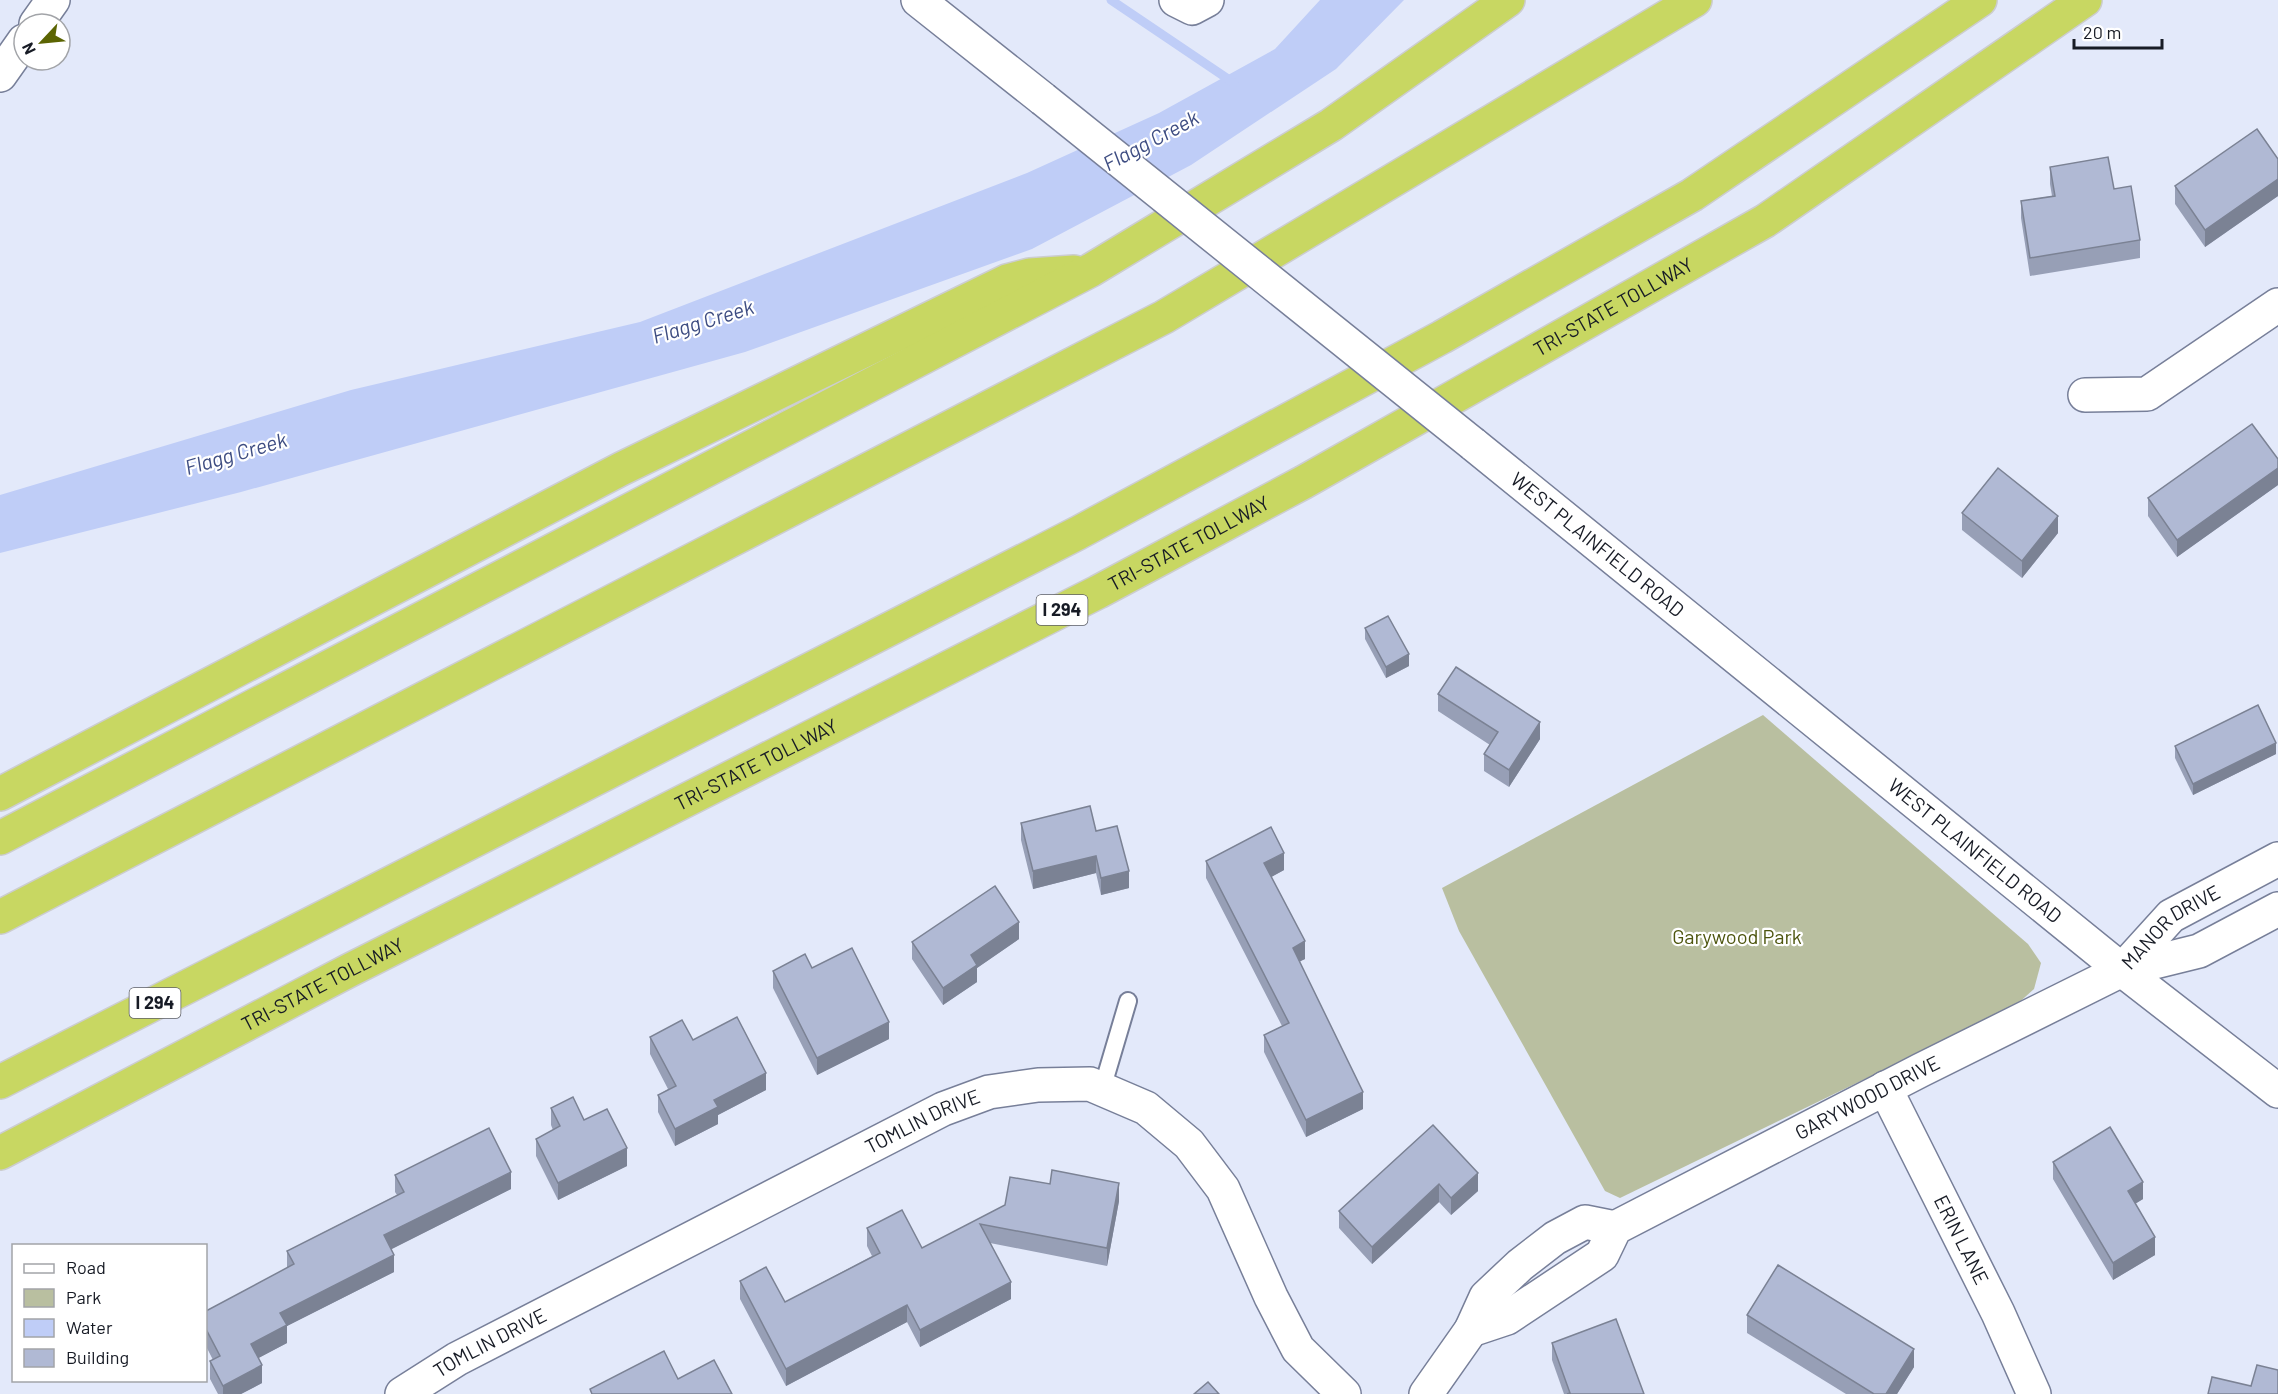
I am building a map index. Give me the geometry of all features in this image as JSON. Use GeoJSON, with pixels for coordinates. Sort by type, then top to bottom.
{"type":"FeatureCollection","features":[{"type":"Feature","properties":{"kind":"highway"},"geometry":{"type":"LineString","coordinates":[[0,838],[1091,270],[1331,126],[1508,0]]}},
{"type":"Feature","properties":{"kind":"highway"},"geometry":{"type":"LineString","coordinates":[[0,916],[1164,317],[1695,0]]}},
{"type":"Feature","properties":{"kind":"highway","name":"I 294"},"geometry":{"type":"LineString","coordinates":[[0,1082],[1078,533],[1442,337],[1692,195],[1980,0]]}},
{"type":"Feature","properties":{"kind":"highway","name":"TRI-STATE TOLLWAY"},"geometry":{"type":"LineString","coordinates":[[0,1153],[350,970],[1098,592],[1304,482],[1765,221],[2085,0]]}},
{"type":"Feature","properties":{"kind":"highway"},"geometry":{"type":"LineString","coordinates":[[0,794],[621,469],[1007,281],[1030,275],[1091,270]]}},
{"type":"Feature","properties":{"kind":"street","name":"WEST PLAINFIELD ROAD"},"geometry":{"type":"LineString","coordinates":[[918,0],[1473,444],[2122,970],[2278,1091]]}},
{"type":"Feature","properties":{"kind":"street"},"geometry":{"type":"LineString","coordinates":[[1176,0],[1192,8],[1207,0]]}},
{"type":"Feature","properties":{"kind":"street"},"geometry":{"type":"LineString","coordinates":[[0,75],[12,58]]}},
{"type":"Feature","properties":{"kind":"street"},"geometry":{"type":"LineString","coordinates":[[2085,395],[2147,394],[2278,305]]}},
{"type":"Feature","properties":{"kind":"street","name":"MANOR DRIVE"},"geometry":{"type":"LineString","coordinates":[[2122,970],[2171,916],[2278,859]]}},
{"type":"Feature","properties":{"kind":"street","name":"MANOR DRIVE"},"geometry":{"type":"LineString","coordinates":[[2122,970],[2199,951],[2278,909]]}},
{"type":"Feature","properties":{"kind":"street","name":"GARYWOOD DRIVE"},"geometry":{"type":"LineString","coordinates":[[1426,1394],[1471,1330],[1507,1318],[1602,1255],[1615,1228],[1885,1088],[2122,970]]}},
{"type":"Feature","properties":{"kind":"street","name":"TOMLIN DRIVE"},"geometry":{"type":"LineString","coordinates":[[402,1394],[457,1359],[943,1109],[989,1092],[1038,1085],[1090,1084],[1146,1108],[1189,1144],[1223,1189],[1271,1297],[1298,1349],[1344,1394]]}},
{"type":"Feature","properties":{"kind":"street","name":"ERIN LANE"},"geometry":{"type":"LineString","coordinates":[[1885,1088],[1998,1313],[2034,1394]]}},
{"type":"Feature","properties":{"kind":"lane"},"geometry":{"type":"LineString","coordinates":[[1102,1089],[1128,1001]]}},
{"type":"Feature","properties":{"kind":"green space","name":"Garywood Park"},"geometry":{"type":"Polygon","coordinates":[[[1763,715],[2028,944],[2041,963],[2034,989],[2015,1006],[1620,1198],[1605,1191],[1459,931],[1442,888],[1763,715]]]}},
{"type":"Feature","properties":{"kind":"water","name":"Flagg Creek"},"geometry":{"type":"Polygon","coordinates":[[[1320,0],[1404,0],[1336,69],[1191,165],[1032,249],[745,352],[241,492],[0,553],[0,495],[351,390],[640,322],[1027,173],[1159,113],[1275,49],[1320,0]]]}},
{"type":"Feature","properties":{"kind":"building"},"geometry":{"type":"Polygon","coordinates":[[[2257,129],[2278,159],[2278,179],[2205,230],[2175,186],[2257,129]]]}},
{"type":"Feature","properties":{"kind":"building"},"geometry":{"type":"Polygon","coordinates":[[[2108,157],[2114,189],[2131,186],[2140,240],[2030,258],[2021,201],[2055,196],[2050,167],[2108,157]]]}},
{"type":"Feature","properties":{"kind":"building"},"geometry":{"type":"Polygon","coordinates":[[[2252,424],[2278,459],[2278,468],[2177,540],[2148,498],[2252,424]]]}},
{"type":"Feature","properties":{"kind":"building"},"geometry":{"type":"Polygon","coordinates":[[[1998,468],[2058,516],[2022,561],[1962,513],[1998,468]]]}},
{"type":"Feature","properties":{"kind":"building"},"geometry":{"type":"Polygon","coordinates":[[[1388,616],[1409,654],[1386,667],[1365,628],[1388,616]]]}},
{"type":"Feature","properties":{"kind":"building"},"geometry":{"type":"Polygon","coordinates":[[[1456,667],[1540,722],[1509,770],[1484,754],[1498,732],[1438,694],[1456,667]]]}},
{"type":"Feature","properties":{"kind":"building"},"geometry":{"type":"Polygon","coordinates":[[[2258,705],[2276,743],[2193,784],[2175,746],[2258,705]]]}},
{"type":"Feature","properties":{"kind":"building"},"geometry":{"type":"Polygon","coordinates":[[[1090,806],[1096,831],[1117,826],[1129,871],[1101,878],[1096,856],[1033,871],[1021,823],[1090,806]]]}},
{"type":"Feature","properties":{"kind":"building"},"geometry":{"type":"Polygon","coordinates":[[[1271,827],[1284,853],[1264,863],[1305,941],[1293,948],[1363,1092],[1306,1120],[1264,1035],[1289,1023],[1206,861],[1271,827]]]}},
{"type":"Feature","properties":{"kind":"building"},"geometry":{"type":"Polygon","coordinates":[[[995,886],[1019,922],[971,955],[977,965],[943,988],[912,942],[995,886]]]}},
{"type":"Feature","properties":{"kind":"building"},"geometry":{"type":"Polygon","coordinates":[[[852,948],[889,1022],[817,1058],[773,971],[805,954],[812,968],[852,948]]]}},
{"type":"Feature","properties":{"kind":"building"},"geometry":{"type":"Polygon","coordinates":[[[737,1017],[766,1073],[714,1100],[718,1107],[675,1129],[658,1095],[676,1086],[650,1037],[682,1020],[693,1040],[737,1017]]]}},
{"type":"Feature","properties":{"kind":"building"},"geometry":{"type":"Polygon","coordinates":[[[573,1097],[584,1120],[607,1109],[627,1148],[558,1183],[536,1139],[560,1126],[551,1108],[573,1097]]]}},
{"type":"Feature","properties":{"kind":"building"},"geometry":{"type":"Polygon","coordinates":[[[1433,1125],[1478,1173],[1451,1198],[1439,1184],[1372,1247],[1339,1211],[1433,1125]]]}},
{"type":"Feature","properties":{"kind":"building"},"geometry":{"type":"Polygon","coordinates":[[[2110,1127],[2143,1182],[2128,1191],[2155,1237],[2113,1263],[2053,1162],[2110,1127]]]}},
{"type":"Feature","properties":{"kind":"building"},"geometry":{"type":"Polygon","coordinates":[[[489,1128],[511,1172],[384,1235],[394,1255],[280,1313],[287,1325],[251,1344],[262,1365],[223,1386],[210,1361],[220,1356],[207,1331],[207,1310],[294,1264],[287,1251],[404,1192],[395,1175],[489,1128]]]}},
{"type":"Feature","properties":{"kind":"building"},"geometry":{"type":"Polygon","coordinates":[[[1052,1170],[1119,1183],[1107,1248],[980,1224],[1011,1282],[920,1330],[907,1305],[786,1369],[740,1281],[766,1267],[785,1302],[880,1253],[867,1228],[902,1210],[922,1248],[1005,1205],[1010,1177],[1050,1184],[1052,1170]]]}},
{"type":"Feature","properties":{"kind":"building"},"geometry":{"type":"Polygon","coordinates":[[[1778,1265],[1914,1349],[1886,1394],[1874,1394],[1747,1315],[1778,1265]]]}},
{"type":"Feature","properties":{"kind":"building"},"geometry":{"type":"Polygon","coordinates":[[[1616,1319],[1644,1394],[1567,1394],[1570,1393],[1552,1343],[1616,1319]]]}},
{"type":"Feature","properties":{"kind":"building"},"geometry":{"type":"Polygon","coordinates":[[[664,1351],[678,1379],[714,1360],[732,1394],[592,1394],[590,1389],[664,1351]]]}},
{"type":"Feature","properties":{"kind":"building"},"geometry":{"type":"Polygon","coordinates":[[[2257,1365],[2278,1370],[2278,1394],[2208,1394],[2212,1377],[2251,1386],[2257,1365]]]}},
{"type":"Feature","properties":{"kind":"building"},"geometry":{"type":"Polygon","coordinates":[[[1208,1382],[1219,1394],[1194,1394],[1208,1382]]]}},
{"type":"Feature","properties":{"kind":"waterway"},"geometry":{"type":"LineString","coordinates":[[1111,0],[1234,83]]}}]}
